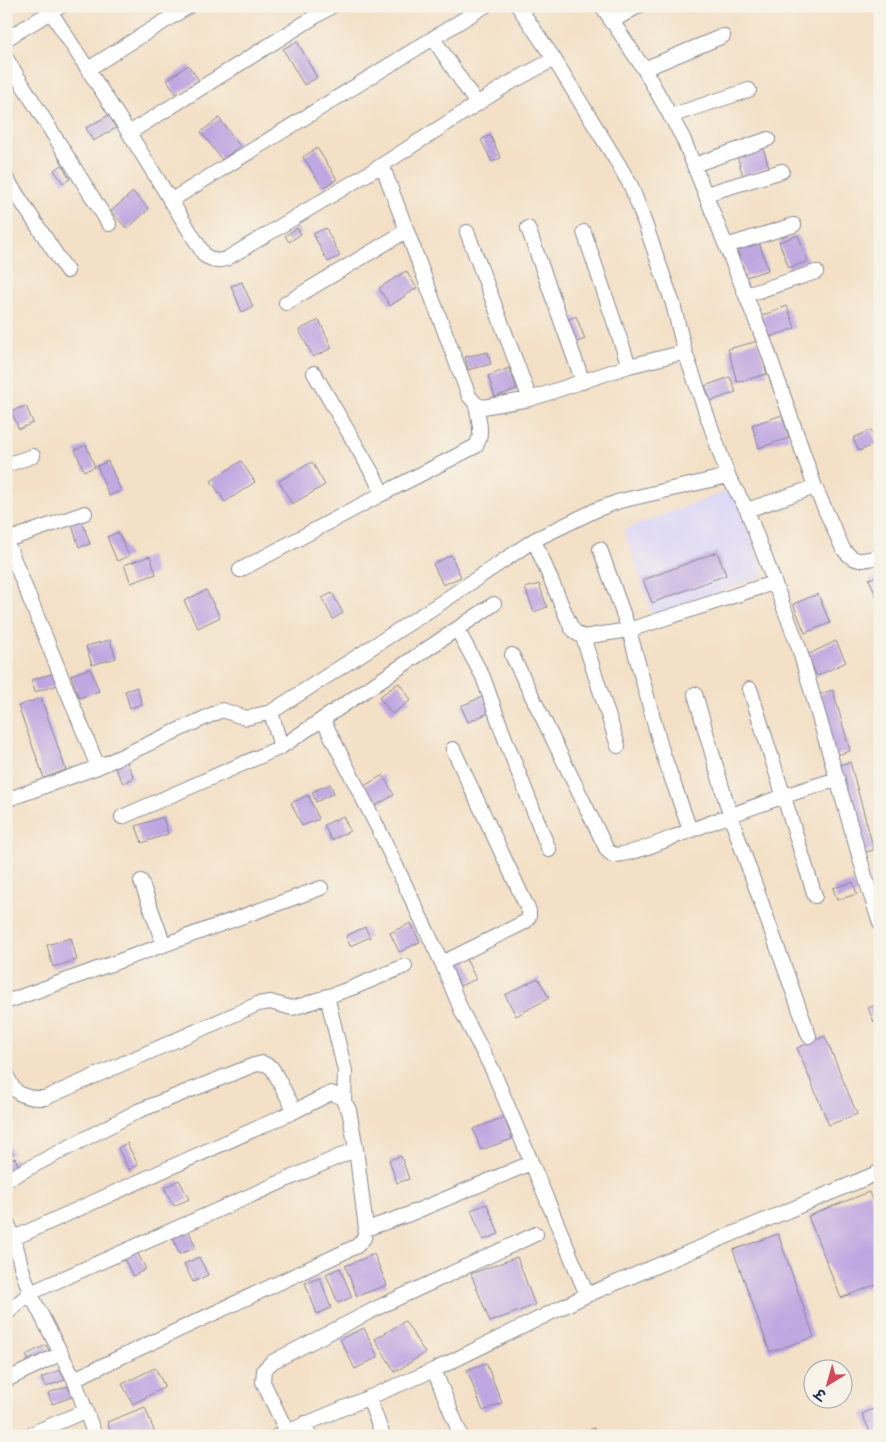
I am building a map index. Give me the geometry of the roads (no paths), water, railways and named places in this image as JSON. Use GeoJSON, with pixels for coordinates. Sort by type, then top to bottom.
{"type":"FeatureCollection","features":[{"type":"Feature","properties":{"kind":"street"},"geometry":{"type":"LineString","coordinates":[[88,69],[189,6]]}},
{"type":"Feature","properties":{"kind":"street"},"geometry":{"type":"LineString","coordinates":[[129,133],[332,6]]}},
{"type":"Feature","properties":{"kind":"street"},"geometry":{"type":"LineString","coordinates":[[170,201],[485,6]]}},
{"type":"Feature","properties":{"kind":"street"},"geometry":{"type":"LineString","coordinates":[[518,6],[554,59],[630,186],[673,304],[685,352],[728,476],[747,510],[799,648],[880,923]]}},
{"type":"Feature","properties":{"kind":"street"},"geometry":{"type":"LineString","coordinates":[[602,6],[644,69],[683,138],[766,346],[815,487],[843,549],[849,557],[859,561],[880,556]]}},
{"type":"Feature","properties":{"kind":"street"},"geometry":{"type":"LineString","coordinates":[[611,22],[638,6]]}},
{"type":"Feature","properties":{"kind":"street"},"geometry":{"type":"LineString","coordinates":[[6,39],[53,8],[88,69],[205,256],[216,262],[226,259],[382,165],[508,84],[554,59]]}},
{"type":"Feature","properties":{"kind":"street"},"geometry":{"type":"LineString","coordinates":[[644,69],[723,36]]}},
{"type":"Feature","properties":{"kind":"street"},"geometry":{"type":"LineString","coordinates":[[433,38],[477,104]]}},
{"type":"Feature","properties":{"kind":"street"},"geometry":{"type":"LineString","coordinates":[[6,58],[109,224]]}},
{"type":"Feature","properties":{"kind":"street"},"geometry":{"type":"LineString","coordinates":[[670,116],[749,90]]}},
{"type":"Feature","properties":{"kind":"street"},"geometry":{"type":"LineString","coordinates":[[694,165],[768,139]]}},
{"type":"Feature","properties":{"kind":"street"},"geometry":{"type":"LineString","coordinates":[[240,570],[476,446],[480,440],[481,431],[476,404],[470,396],[382,165]]}},
{"type":"Feature","properties":{"kind":"street"},"geometry":{"type":"LineString","coordinates":[[706,194],[782,171]]}},
{"type":"Feature","properties":{"kind":"street"},"geometry":{"type":"LineString","coordinates":[[6,178],[67,271]]}},
{"type":"Feature","properties":{"kind":"street"},"geometry":{"type":"LineString","coordinates":[[726,246],[794,225]]}},
{"type":"Feature","properties":{"kind":"street"},"geometry":{"type":"LineString","coordinates":[[528,228],[583,382]]}},
{"type":"Feature","properties":{"kind":"street"},"geometry":{"type":"LineString","coordinates":[[286,303],[406,231]]}},
{"type":"Feature","properties":{"kind":"street"},"geometry":{"type":"LineString","coordinates":[[467,232],[530,399]]}},
{"type":"Feature","properties":{"kind":"street"},"geometry":{"type":"LineString","coordinates":[[584,232],[629,366]]}},
{"type":"Feature","properties":{"kind":"street"},"geometry":{"type":"LineString","coordinates":[[746,295],[816,272]]}},
{"type":"Feature","properties":{"kind":"street"},"geometry":{"type":"LineString","coordinates":[[476,404],[483,407],[530,399],[629,366],[685,352]]}},
{"type":"Feature","properties":{"kind":"street"},"geometry":{"type":"LineString","coordinates":[[314,373],[374,476],[381,491],[380,495]]}},
{"type":"Feature","properties":{"kind":"street"},"geometry":{"type":"LineString","coordinates":[[6,465],[34,456]]}},
{"type":"Feature","properties":{"kind":"street"},"geometry":{"type":"LineString","coordinates":[[6,800],[98,767],[222,710],[246,718],[271,712],[431,610],[534,540],[598,509],[728,476]]}},
{"type":"Feature","properties":{"kind":"street"},"geometry":{"type":"LineString","coordinates":[[747,510],[815,487]]}},
{"type":"Feature","properties":{"kind":"street"},"geometry":{"type":"LineString","coordinates":[[85,513],[6,540],[98,767]]}},
{"type":"Feature","properties":{"kind":"street"},"geometry":{"type":"LineString","coordinates":[[534,540],[571,627],[582,637],[618,746]]}},
{"type":"Feature","properties":{"kind":"street"},"geometry":{"type":"LineString","coordinates":[[600,549],[629,630],[662,751],[690,830]]}},
{"type":"Feature","properties":{"kind":"street"},"geometry":{"type":"LineString","coordinates":[[582,637],[629,630],[773,583]]}},
{"type":"Feature","properties":{"kind":"street"},"geometry":{"type":"LineString","coordinates":[[122,817],[281,747],[494,604]]}},
{"type":"Feature","properties":{"kind":"street"},"geometry":{"type":"LineString","coordinates":[[456,630],[483,677],[549,850]]}},
{"type":"Feature","properties":{"kind":"street"},"geometry":{"type":"LineString","coordinates":[[512,655],[607,850],[613,855],[620,855],[784,796],[838,779]]}},
{"type":"Feature","properties":{"kind":"street"},"geometry":{"type":"LineString","coordinates":[[750,690],[815,896]]}},
{"type":"Feature","properties":{"kind":"street"},"geometry":{"type":"LineString","coordinates":[[695,694],[730,815],[809,1036]]}},
{"type":"Feature","properties":{"kind":"street"},"geometry":{"type":"LineString","coordinates":[[271,712],[281,747]]}},
{"type":"Feature","properties":{"kind":"street"},"geometry":{"type":"LineString","coordinates":[[323,720],[380,832],[442,963],[462,1012],[493,1071],[587,1295]]}},
{"type":"Feature","properties":{"kind":"street"},"geometry":{"type":"LineString","coordinates":[[442,963],[525,922],[529,918],[529,911],[453,749]]}},
{"type":"Feature","properties":{"kind":"street"},"geometry":{"type":"LineString","coordinates":[[141,881],[164,945]]}},
{"type":"Feature","properties":{"kind":"street"},"geometry":{"type":"LineString","coordinates":[[6,1002],[321,888]]}},
{"type":"Feature","properties":{"kind":"street"},"geometry":{"type":"LineString","coordinates":[[6,1072],[8,1080],[18,1093],[30,1098],[45,1098],[258,1004],[270,1002],[292,1008],[352,988],[405,966]]}},
{"type":"Feature","properties":{"kind":"street"},"geometry":{"type":"LineString","coordinates":[[328,996],[345,1071],[344,1102]]}},
{"type":"Feature","properties":{"kind":"street"},"geometry":{"type":"LineString","coordinates":[[6,1180],[138,1111],[254,1065],[263,1063],[272,1068],[295,1110]]}},
{"type":"Feature","properties":{"kind":"street"},"geometry":{"type":"LineString","coordinates":[[12,1247],[331,1092],[341,1097],[349,1110],[366,1229],[364,1238],[357,1246],[74,1379]]}},
{"type":"Feature","properties":{"kind":"street"},"geometry":{"type":"LineString","coordinates":[[6,1314],[30,1293],[356,1149]]}},
{"type":"Feature","properties":{"kind":"street"},"geometry":{"type":"LineString","coordinates":[[366,1229],[407,1215],[531,1163]]}},
{"type":"Feature","properties":{"kind":"street"},"geometry":{"type":"LineString","coordinates":[[536,1234],[383,1305],[272,1362],[264,1370],[263,1382],[282,1434],[307,1430],[369,1398],[434,1370],[587,1295],[880,1172]]}},
{"type":"Feature","properties":{"kind":"street"},"geometry":{"type":"LineString","coordinates":[[6,1220],[12,1247],[30,1293],[74,1379],[95,1436]]}},
{"type":"Feature","properties":{"kind":"street"},"geometry":{"type":"LineString","coordinates":[[6,1380],[60,1354]]}},
{"type":"Feature","properties":{"kind":"street"},"geometry":{"type":"LineString","coordinates":[[434,1370],[461,1436]]}},
{"type":"Feature","properties":{"kind":"street"},"geometry":{"type":"LineString","coordinates":[[369,1398],[384,1436]]}},
{"type":"Feature","properties":{"kind":"street"},"geometry":{"type":"LineString","coordinates":[[26,1436],[85,1410]]}}]}
